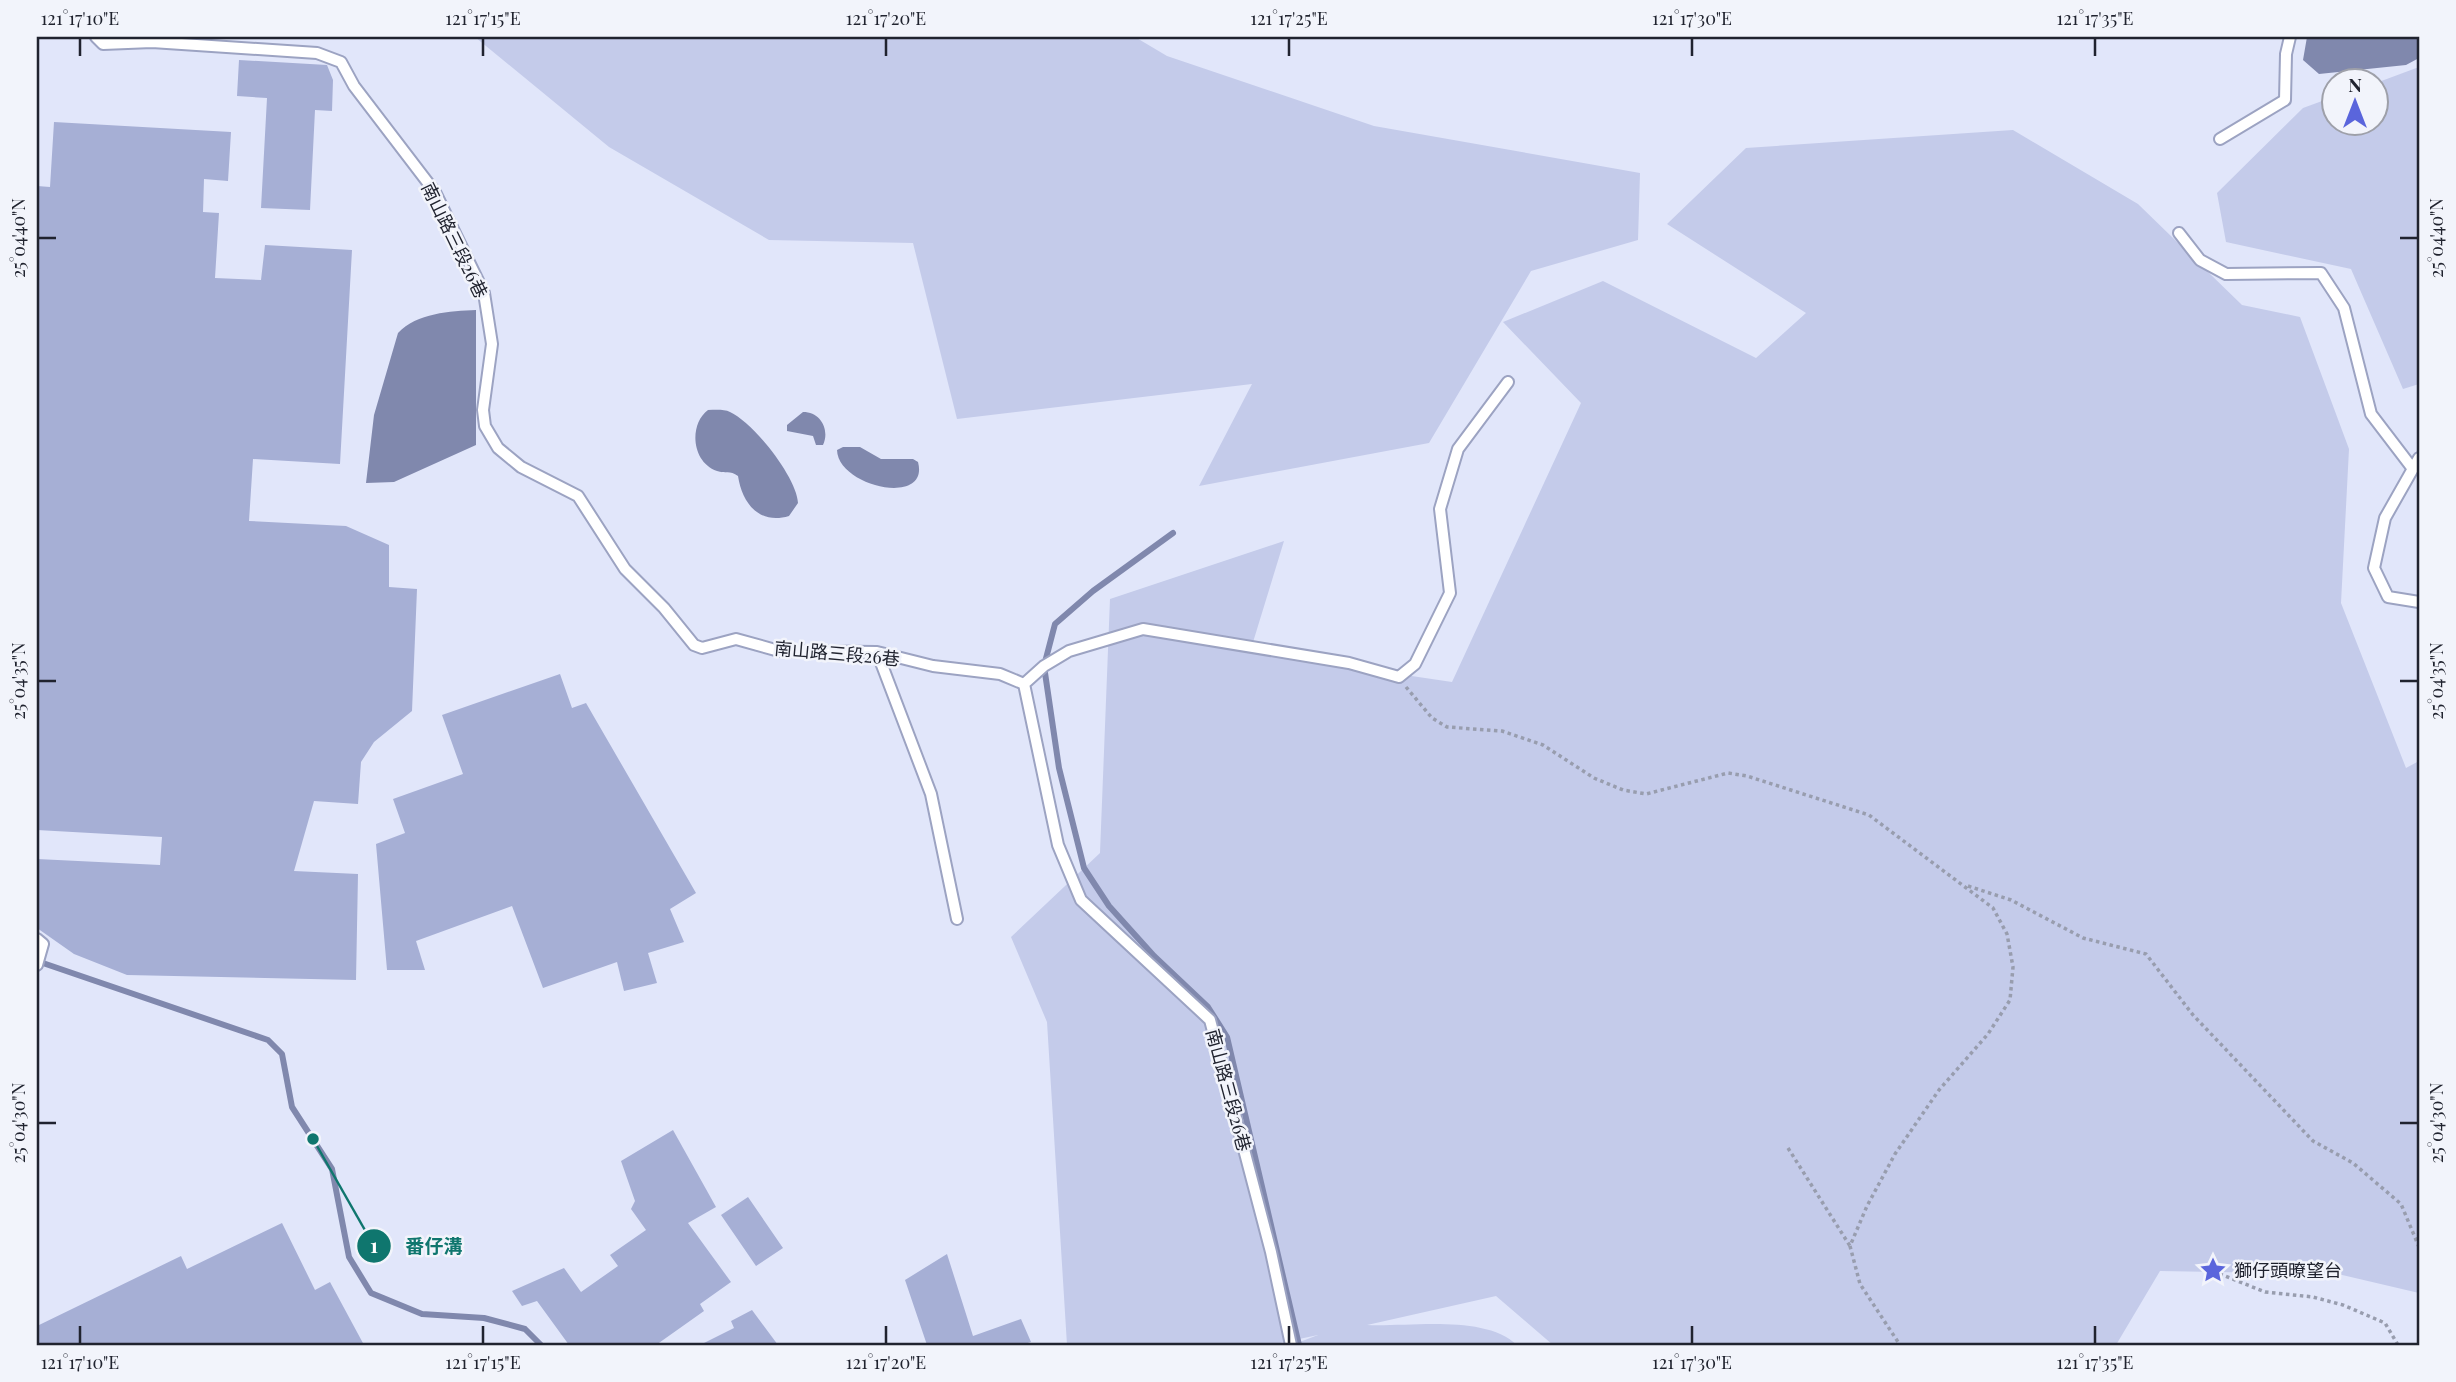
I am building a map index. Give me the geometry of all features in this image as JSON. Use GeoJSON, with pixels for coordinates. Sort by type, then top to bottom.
{"type":"FeatureCollection","features":[{"type":"Feature","properties":{"kind":"lane","name":"南山路三段26巷"},"geometry":{"type":"LineString","coordinates":[[96,37],[103,44],[152,42],[317,53],[341,62],[354,86],[435,192],[484,293],[492,344],[483,410],[485,426],[498,448],[522,467],[568,488],[578,496],[625,569],[664,608],[694,645],[702,648],[736,639],[779,651],[877,652],[933,666],[1000,674],[1024,684],[1058,845],[1081,900],[1210,1020],[1271,1252],[1292,1345]]}},
{"type":"Feature","properties":{"kind":"lane"},"geometry":{"type":"LineString","coordinates":[[2220,139],[2285,100],[2286,54],[2290,37]]}},
{"type":"Feature","properties":{"kind":"lane"},"geometry":{"type":"LineString","coordinates":[[2179,233],[2200,260],[2226,274],[2321,273],[2344,308],[2371,414],[2413,469]]}},
{"type":"Feature","properties":{"kind":"lane"},"geometry":{"type":"LineString","coordinates":[[1024,684],[1044,666],[1069,651],[1143,629],[1349,663],[1399,677],[1415,664],[1450,593],[1440,509],[1458,449],[1508,383]]}},
{"type":"Feature","properties":{"kind":"lane"},"geometry":{"type":"LineString","coordinates":[[2419,458],[2385,519],[2374,568],[2388,597],[2419,602]]}},
{"type":"Feature","properties":{"kind":"lane"},"geometry":{"type":"LineString","coordinates":[[877,652],[931,794],[957,919]]}},
{"type":"Feature","properties":{"kind":"lane"},"geometry":{"type":"LineString","coordinates":[[37,939],[43,944],[37,965]]}},
{"type":"Feature","properties":{"kind":"path"},"geometry":{"type":"LineString","coordinates":[[1399,677],[1432,718],[1447,727],[1502,731],[1543,745],[1594,778],[1623,790],[1646,794],[1728,773],[1747,776],[1869,815],[1993,908],[2007,934],[2013,967],[2010,1000],[1988,1034],[1939,1090],[1895,1154],[1867,1206],[1850,1246]]}},
{"type":"Feature","properties":{"kind":"path"},"geometry":{"type":"LineString","coordinates":[[1966,886],[2011,900],[2083,938],[2146,954],[2193,1015],[2313,1141],[2353,1163],[2400,1204],[2419,1247]]}},
{"type":"Feature","properties":{"kind":"path"},"geometry":{"type":"LineString","coordinates":[[1788,1148],[1850,1246],[1860,1284],[1900,1345]]}},
{"type":"Feature","properties":{"kind":"path"},"geometry":{"type":"LineString","coordinates":[[2200,1266],[2265,1292],[2313,1297],[2343,1305],[2385,1323],[2398,1345]]}},
{"type":"Feature","properties":{"kind":"shaded area"},"geometry":{"type":"Polygon","coordinates":[[[475,37],[1135,37],[1167,56],[1374,126],[1640,173],[1638,240],[1531,271],[1429,443],[1199,486],[1252,384],[957,419],[913,243],[769,240],[609,147],[475,37]]]}},
{"type":"Feature","properties":{"kind":"shaded area"},"geometry":{"type":"Polygon","coordinates":[[[2307,37],[2419,37],[2419,58],[2406,65],[2320,66],[2319,74],[2303,60],[2307,37]]]}},
{"type":"Feature","properties":{"kind":"shaded area"},"geometry":{"type":"Polygon","coordinates":[[[2419,67],[2419,384],[2403,389],[2351,269],[2226,242],[2217,193],[2303,108],[2320,102],[2320,136],[2390,136],[2390,78],[2419,67]]]}},
{"type":"Feature","properties":{"kind":"shaded area"},"geometry":{"type":"Polygon","coordinates":[[[2013,130],[2138,204],[2242,305],[2300,317],[2349,449],[2341,603],[2406,768],[2419,761],[2419,1293],[2338,1274],[2160,1271],[2116,1345],[1553,1345],[1496,1296],[1367,1325],[1467,1326],[1503,1335],[1517,1345],[1292,1345],[1318,1335],[1271,1345],[1067,1345],[1047,1022],[1011,937],[1100,853],[1110,599],[1284,541],[1250,652],[1452,682],[1581,403],[1503,322],[1603,281],[1756,358],[1806,313],[1667,224],[1746,148],[2013,130]]]}},
{"type":"Feature","properties":{"kind":"shaded area"},"geometry":{"type":"Polygon","coordinates":[[[476,310],[476,445],[394,482],[366,483],[374,415],[398,333],[424,317],[445,312],[476,310]]]}},
{"type":"Feature","properties":{"kind":"shaded area"},"geometry":{"type":"Polygon","coordinates":[[[708,410],[728,411],[740,418],[773,452],[796,492],[798,503],[789,516],[769,517],[754,510],[743,495],[738,476],[717,471],[702,460],[696,433],[702,416],[708,410]]]}},
{"type":"Feature","properties":{"kind":"shaded area"},"geometry":{"type":"Polygon","coordinates":[[[803,412],[819,418],[825,434],[823,445],[816,445],[813,436],[787,431],[787,425],[803,412]]]}},
{"type":"Feature","properties":{"kind":"shaded area"},"geometry":{"type":"Polygon","coordinates":[[[843,447],[860,447],[881,459],[913,459],[918,462],[918,476],[911,484],[898,488],[866,482],[852,474],[841,463],[837,450],[843,447]]]}},
{"type":"Feature","properties":{"kind":"building"},"geometry":{"type":"Polygon","coordinates":[[[239,60],[327,65],[333,80],[332,111],[315,110],[310,210],[261,208],[267,98],[237,96],[239,60]]]}},
{"type":"Feature","properties":{"kind":"building"},"geometry":{"type":"Polygon","coordinates":[[[54,122],[231,132],[228,181],[204,179],[203,212],[219,213],[215,278],[261,280],[265,245],[352,250],[340,464],[253,459],[249,521],[346,526],[389,545],[389,587],[417,589],[412,711],[374,742],[361,762],[358,804],[314,801],[294,871],[358,874],[356,980],[127,975],[74,954],[37,928],[37,859],[160,865],[162,837],[37,830],[37,186],[50,187],[54,122]]]}},
{"type":"Feature","properties":{"kind":"building"},"geometry":{"type":"Polygon","coordinates":[[[560,674],[572,708],[586,703],[696,893],[670,909],[684,942],[648,953],[657,983],[624,991],[617,962],[543,988],[512,906],[416,941],[425,970],[387,970],[376,844],[405,833],[393,799],[463,774],[442,715],[560,674]]]}},
{"type":"Feature","properties":{"kind":"building"},"geometry":{"type":"Polygon","coordinates":[[[673,1130],[716,1207],[688,1223],[731,1282],[700,1304],[704,1311],[656,1345],[569,1345],[537,1301],[522,1306],[512,1291],[564,1268],[581,1292],[618,1266],[610,1255],[646,1230],[631,1209],[635,1201],[621,1161],[673,1130]]]}},
{"type":"Feature","properties":{"kind":"building"},"geometry":{"type":"Polygon","coordinates":[[[748,1197],[783,1248],[756,1266],[721,1215],[748,1197]]]}},
{"type":"Feature","properties":{"kind":"building"},"geometry":{"type":"Polygon","coordinates":[[[282,1223],[315,1290],[330,1282],[364,1345],[37,1345],[37,1326],[181,1256],[187,1269],[282,1223]]]}},
{"type":"Feature","properties":{"kind":"building"},"geometry":{"type":"Polygon","coordinates":[[[947,1254],[973,1336],[1021,1319],[1031,1342],[1021,1345],[927,1345],[905,1280],[947,1254]]]}},
{"type":"Feature","properties":{"kind":"building"},"geometry":{"type":"Polygon","coordinates":[[[752,1310],[778,1345],[700,1345],[734,1328],[731,1321],[752,1310]]]}},
{"type":"Feature","properties":{"kind":"waterway"},"geometry":{"type":"LineString","coordinates":[[1173,533],[1093,591],[1055,624],[1044,666],[1059,768],[1084,868],[1109,906],[1154,956],[1208,1007],[1227,1037],[1299,1345]]}},
{"type":"Feature","properties":{"kind":"waterway"},"geometry":{"type":"LineString","coordinates":[[37,961],[268,1040],[282,1054],[292,1107],[332,1169],[349,1257],[371,1293],[422,1314],[484,1318],[525,1329],[541,1345]]}},
{"type":"Feature","properties":{"kind":"place","name":"番仔溝"},"geometry":{"type":"Point","coordinates":[313,1139]}},
{"type":"Feature","properties":{"kind":"place","name":"獅仔頭暸望台"},"geometry":{"type":"Point","coordinates":[2213,1270]}}]}
